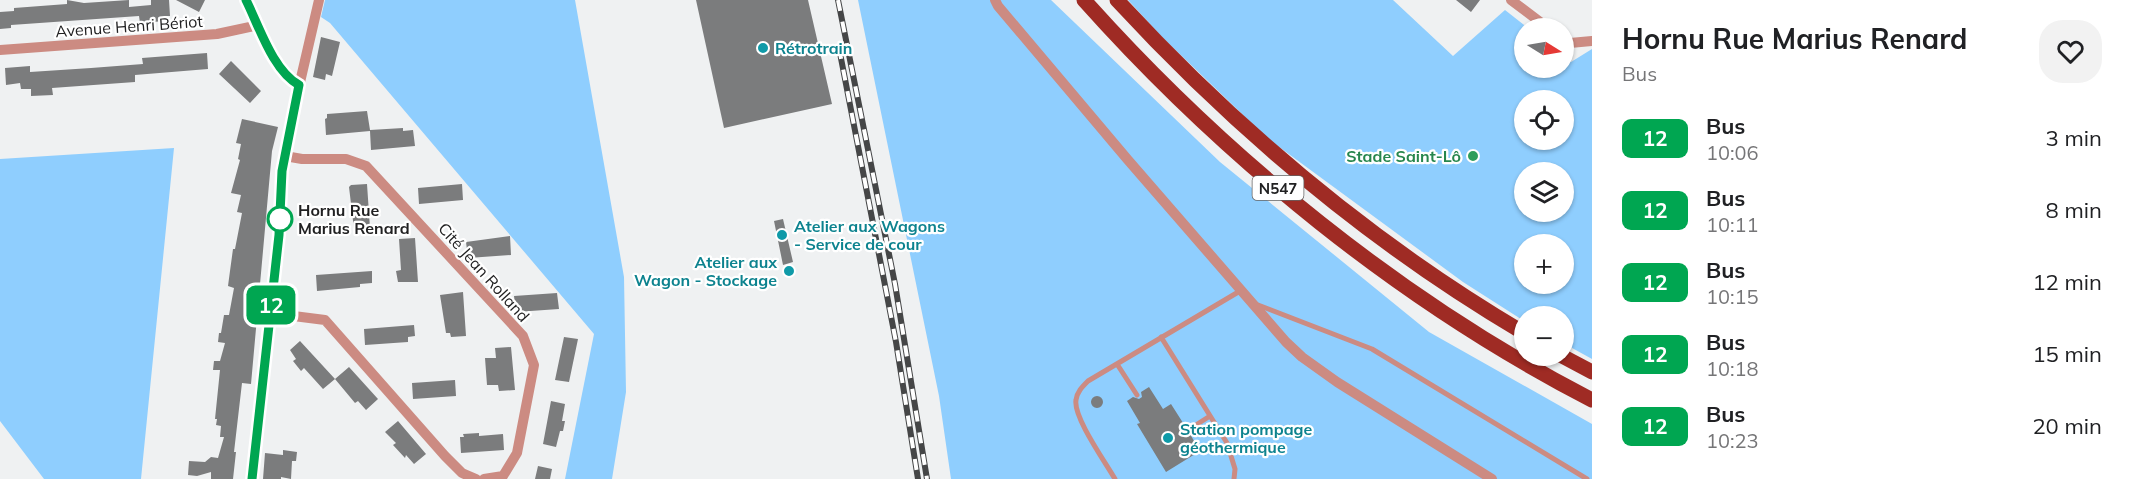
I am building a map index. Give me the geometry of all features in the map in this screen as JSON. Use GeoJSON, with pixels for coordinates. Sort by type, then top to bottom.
{"type":"FeatureCollection","features":[{"type":"Feature","properties":{"kind":"main road","name":"N547"},"geometry":{"type":"LineString","coordinates":[[1084,0],[1138,59],[1192,111],[1274,185],[1335,234],[1452,318],[1592,400]]}},
{"type":"Feature","properties":{"kind":"main road","name":"N547"},"geometry":{"type":"LineString","coordinates":[[1117,0],[1232,116],[1318,190],[1386,242],[1464,296],[1514,327]]}},
{"type":"Feature","properties":{"kind":"main road"},"geometry":{"type":"LineString","coordinates":[[1574,362],[1592,372]]}},
{"type":"Feature","properties":{"kind":"street"},"geometry":{"type":"LineString","coordinates":[[246,0],[283,72],[299,85]]}},
{"type":"Feature","properties":{"kind":"street"},"geometry":{"type":"LineString","coordinates":[[252,479],[279,235],[282,171],[319,0]]}},
{"type":"Feature","properties":{"kind":"street"},"geometry":{"type":"LineString","coordinates":[[995,0],[1240,291],[1302,357],[1337,382],[1492,479]]}},
{"type":"Feature","properties":{"kind":"street"},"geometry":{"type":"LineString","coordinates":[[1511,0],[1535,18]]}},
{"type":"Feature","properties":{"kind":"street","name":"Avenue Henri Bériot"},"geometry":{"type":"LineString","coordinates":[[0,50],[217,34],[259,25]]}},
{"type":"Feature","properties":{"kind":"street"},"geometry":{"type":"LineString","coordinates":[[1574,43],[1592,41]]}},
{"type":"Feature","properties":{"kind":"street","name":"Cité Jean Rolland"},"geometry":{"type":"LineString","coordinates":[[285,156],[302,159],[346,159],[366,166],[522,336],[534,364],[517,453],[503,476],[484,479]]}},
{"type":"Feature","properties":{"kind":"street"},"geometry":{"type":"LineString","coordinates":[[270,313],[324,320],[445,456],[462,473],[476,479]]}},
{"type":"Feature","properties":{"kind":"lane"},"geometry":{"type":"LineString","coordinates":[[1115,479],[1077,415],[1076,398],[1080,389],[1088,381],[1240,291]]}},
{"type":"Feature","properties":{"kind":"lane"},"geometry":{"type":"LineString","coordinates":[[1250,302],[1372,349],[1587,479]]}},
{"type":"Feature","properties":{"kind":"lane"},"geometry":{"type":"LineString","coordinates":[[1161,337],[1227,443],[1233,457],[1234,479]]}},
{"type":"Feature","properties":{"kind":"lane"},"geometry":{"type":"LineString","coordinates":[[1117,364],[1137,395]]}},
{"type":"Feature","properties":{"kind":"lane"},"geometry":{"type":"LineString","coordinates":[[1188,430],[1210,416]]}},
{"type":"Feature","properties":{"kind":"shaded area"},"geometry":{"type":"Polygon","coordinates":[[[325,0],[575,0],[624,277],[626,392],[612,479],[565,479],[594,334],[330,23],[321,17],[325,0]]]}},
{"type":"Feature","properties":{"kind":"shaded area"},"geometry":{"type":"Polygon","coordinates":[[[858,0],[1051,0],[1220,162],[1429,332],[1592,424],[1592,479],[951,479],[939,396],[858,0]]]}},
{"type":"Feature","properties":{"kind":"shaded area","name":"Stade Saint-Lô"},"geometry":{"type":"Polygon","coordinates":[[[1128,0],[1393,0],[1453,56],[1505,10],[1515,18],[1514,78],[1574,78],[1574,60],[1592,49],[1592,359],[1574,349],[1574,306],[1514,306],[1514,315],[1463,282],[1267,138],[1161,36],[1128,0]]]}},
{"type":"Feature","properties":{"kind":"shaded area"},"geometry":{"type":"Polygon","coordinates":[[[174,148],[141,479],[44,479],[0,421],[0,159],[174,148]]]}},
{"type":"Feature","properties":{"kind":"building"},"geometry":{"type":"Polygon","coordinates":[[[67,0],[84,3],[129,0],[129,7],[151,5],[151,0],[169,0],[170,16],[164,16],[165,21],[140,23],[139,16],[11,25],[11,28],[0,29],[0,12],[14,11],[14,8],[67,4],[67,0]]]}},
{"type":"Feature","properties":{"kind":"building"},"geometry":{"type":"Polygon","coordinates":[[[176,0],[205,0],[199,12],[176,0]]]}},
{"type":"Feature","properties":{"kind":"building","name":"Rétrotrain"},"geometry":{"type":"Polygon","coordinates":[[[696,0],[808,0],[832,104],[724,128],[696,0]]]}},
{"type":"Feature","properties":{"kind":"building"},"geometry":{"type":"Polygon","coordinates":[[[1456,0],[1480,0],[1471,12],[1456,0]]]}},
{"type":"Feature","properties":{"kind":"building"},"geometry":{"type":"Polygon","coordinates":[[[321,37],[340,42],[332,76],[326,74],[325,80],[313,77],[321,37]]]}},
{"type":"Feature","properties":{"kind":"building"},"geometry":{"type":"Polygon","coordinates":[[[207,53],[208,69],[135,75],[135,82],[52,88],[53,95],[31,96],[31,89],[21,89],[20,83],[6,85],[5,68],[30,66],[30,72],[91,68],[143,64],[142,58],[207,53]]]}},
{"type":"Feature","properties":{"kind":"building"},"geometry":{"type":"Polygon","coordinates":[[[231,61],[261,91],[250,103],[219,74],[231,61]]]}},
{"type":"Feature","properties":{"kind":"building"},"geometry":{"type":"Polygon","coordinates":[[[367,111],[370,130],[403,128],[403,131],[413,130],[415,146],[371,150],[370,131],[326,135],[327,114],[367,111]]]}},
{"type":"Feature","properties":{"kind":"building"},"geometry":{"type":"Polygon","coordinates":[[[242,119],[278,127],[272,151],[251,384],[242,383],[233,479],[211,479],[211,472],[197,476],[188,475],[189,461],[205,462],[211,457],[218,458],[224,437],[220,437],[221,426],[216,425],[217,419],[215,419],[220,370],[213,370],[214,361],[220,361],[225,343],[218,342],[219,333],[221,333],[224,315],[229,315],[234,288],[228,286],[233,249],[235,249],[242,213],[237,212],[241,195],[231,193],[240,160],[238,159],[241,144],[236,143],[242,119]]]}},
{"type":"Feature","properties":{"kind":"building"},"geometry":{"type":"Polygon","coordinates":[[[367,184],[370,228],[354,229],[349,187],[367,184]]]}},
{"type":"Feature","properties":{"kind":"building"},"geometry":{"type":"Polygon","coordinates":[[[462,184],[463,200],[419,204],[418,188],[462,184]]]}},
{"type":"Feature","properties":{"kind":"building","name":"Atelier aux Wagons - Service de cour"},"geometry":{"type":"Polygon","coordinates":[[[783,219],[793,262],[783,265],[774,221],[783,219]]]}},
{"type":"Feature","properties":{"kind":"building"},"geometry":{"type":"Polygon","coordinates":[[[510,236],[511,255],[468,258],[466,242],[510,236]]]}},
{"type":"Feature","properties":{"kind":"building"},"geometry":{"type":"Polygon","coordinates":[[[415,238],[418,282],[398,282],[396,271],[401,270],[399,239],[415,238]]]}},
{"type":"Feature","properties":{"kind":"building"},"geometry":{"type":"Polygon","coordinates":[[[372,271],[372,283],[360,284],[360,287],[317,291],[316,275],[372,271]]]}},
{"type":"Feature","properties":{"kind":"building"},"geometry":{"type":"Polygon","coordinates":[[[463,292],[466,336],[451,337],[450,333],[446,333],[440,295],[463,292]]]}},
{"type":"Feature","properties":{"kind":"building"},"geometry":{"type":"Polygon","coordinates":[[[557,293],[559,309],[516,312],[514,296],[557,293]]]}},
{"type":"Feature","properties":{"kind":"building"},"geometry":{"type":"Polygon","coordinates":[[[414,325],[415,336],[408,337],[408,342],[365,345],[364,329],[414,325]]]}},
{"type":"Feature","properties":{"kind":"building"},"geometry":{"type":"Polygon","coordinates":[[[564,337],[578,339],[569,382],[555,380],[564,337]]]}},
{"type":"Feature","properties":{"kind":"building"},"geometry":{"type":"Polygon","coordinates":[[[300,341],[335,379],[323,389],[304,368],[301,371],[293,361],[296,359],[290,350],[300,341]]]}},
{"type":"Feature","properties":{"kind":"building"},"geometry":{"type":"Polygon","coordinates":[[[511,347],[515,390],[499,391],[498,385],[487,385],[485,358],[496,358],[495,348],[511,347]]]}},
{"type":"Feature","properties":{"kind":"building"},"geometry":{"type":"Polygon","coordinates":[[[349,367],[378,399],[366,410],[358,401],[355,403],[335,379],[349,367]]]}},
{"type":"Feature","properties":{"kind":"building"},"geometry":{"type":"Polygon","coordinates":[[[455,380],[456,396],[413,399],[412,383],[455,380]]]}},
{"type":"Feature","properties":{"kind":"building","name":"Station pompage géothermique"},"geometry":{"type":"Polygon","coordinates":[[[1149,387],[1163,409],[1171,404],[1185,426],[1184,432],[1190,434],[1200,451],[1166,472],[1137,424],[1140,423],[1127,401],[1133,397],[1139,399],[1142,397],[1141,392],[1149,387]]]}},
{"type":"Feature","properties":{"kind":"building"},"geometry":{"type":"Polygon","coordinates":[[[1099,396],[1103,402],[1099,408],[1095,408],[1091,400],[1099,396]]]}},
{"type":"Feature","properties":{"kind":"building"},"geometry":{"type":"Polygon","coordinates":[[[551,401],[565,404],[563,431],[560,431],[556,447],[543,444],[551,401]]]}},
{"type":"Feature","properties":{"kind":"building"},"geometry":{"type":"Polygon","coordinates":[[[398,421],[426,454],[414,464],[393,445],[396,443],[385,432],[398,421]]]}},
{"type":"Feature","properties":{"kind":"building"},"geometry":{"type":"Polygon","coordinates":[[[479,433],[479,436],[503,434],[504,450],[461,453],[460,437],[464,437],[463,434],[479,433]]]}},
{"type":"Feature","properties":{"kind":"building"},"geometry":{"type":"Polygon","coordinates":[[[283,450],[297,452],[296,461],[292,461],[291,479],[281,477],[281,479],[263,479],[265,453],[283,455],[283,450]]]}},
{"type":"Feature","properties":{"kind":"building"},"geometry":{"type":"Polygon","coordinates":[[[538,466],[552,469],[550,479],[535,479],[538,466]]]}},
{"type":"Feature","properties":{"kind":"railway"},"geometry":{"type":"LineString","coordinates":[[838,0],[895,284],[927,479]]}},
{"type":"Feature","properties":{"kind":"railway"},"geometry":{"type":"LineString","coordinates":[[839,48],[896,342],[918,479]]}},
{"type":"Feature","properties":{"kind":"bus line","name":"12"},"geometry":{"type":"LineString","coordinates":[[246,0],[283,72],[299,85],[282,171],[279,235],[252,479]]}},
{"type":"Feature","properties":{"kind":"place","name":"Rétrotrain"},"geometry":{"type":"Point","coordinates":[763,48]}},
{"type":"Feature","properties":{"kind":"place","name":"Stade Saint-Lô"},"geometry":{"type":"Point","coordinates":[1473,156]}},
{"type":"Feature","properties":{"kind":"place","name":"Hornu Rue Marius Renard"},"geometry":{"type":"Point","coordinates":[280,219]}},
{"type":"Feature","properties":{"kind":"place","name":"Atelier aux Wagons - Service de cour"},"geometry":{"type":"Point","coordinates":[782,235]}},
{"type":"Feature","properties":{"kind":"place","name":"Atelier aux Wagon - Stockage"},"geometry":{"type":"Point","coordinates":[789,271]}},
{"type":"Feature","properties":{"kind":"place","name":"Station pompage géothermique"},"geometry":{"type":"Point","coordinates":[1168,438]}}]}
